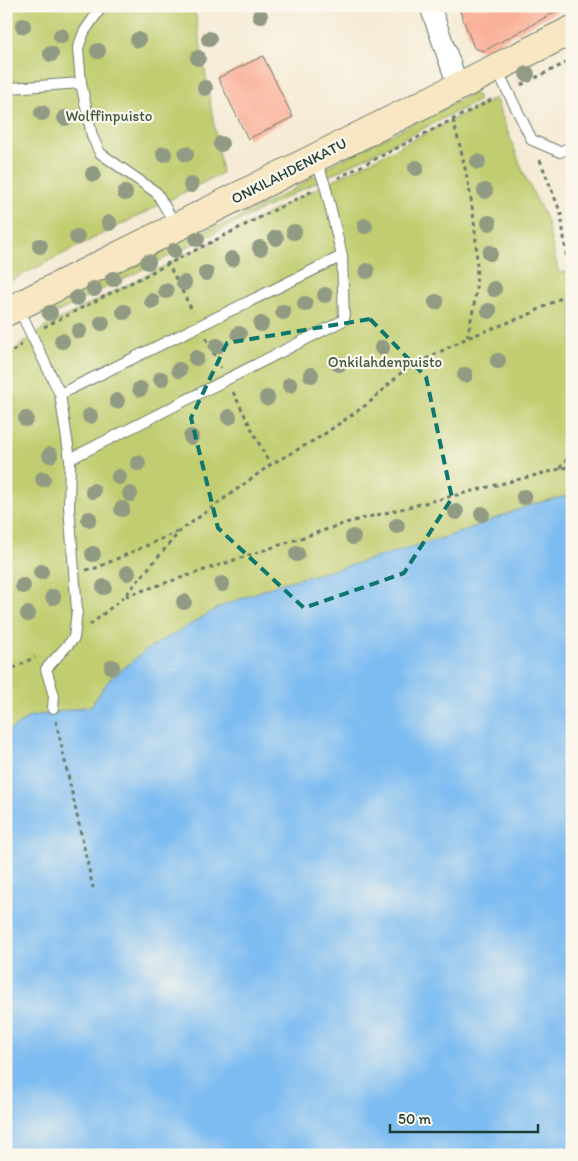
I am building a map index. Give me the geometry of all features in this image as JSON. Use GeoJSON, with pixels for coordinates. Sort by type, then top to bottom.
{"type":"FeatureCollection","features":[{"type":"Feature","properties":{"kind":"main road","name":"ONKILAHDENKATU"},"geometry":{"type":"LineString","coordinates":[[12,309],[572,30]]}},
{"type":"Feature","properties":{"kind":"street"},"geometry":{"type":"LineString","coordinates":[[430,6],[458,86]]}},
{"type":"Feature","properties":{"kind":"lane"},"geometry":{"type":"LineString","coordinates":[[102,6],[84,32],[78,48],[81,83],[92,136],[100,153],[157,192],[166,233]]}},
{"type":"Feature","properties":{"kind":"lane"},"geometry":{"type":"LineString","coordinates":[[495,68],[532,140],[560,152],[572,146]]}},
{"type":"Feature","properties":{"kind":"lane"},"geometry":{"type":"LineString","coordinates":[[6,86],[12,88],[81,83]]}},
{"type":"Feature","properties":{"kind":"lane"},"geometry":{"type":"LineString","coordinates":[[70,459],[344,320],[342,256],[325,185],[315,157]]}},
{"type":"Feature","properties":{"kind":"lane"},"geometry":{"type":"LineString","coordinates":[[60,394],[342,256]]}},
{"type":"Feature","properties":{"kind":"lane"},"geometry":{"type":"LineString","coordinates":[[12,309],[33,335],[60,394],[70,459],[69,506],[77,610],[74,638],[46,669],[54,696],[53,708]]}},
{"type":"Feature","properties":{"kind":"path"},"geometry":{"type":"LineString","coordinates":[[6,356],[48,324],[572,60]]}},
{"type":"Feature","properties":{"kind":"path"},"geometry":{"type":"LineString","coordinates":[[453,120],[467,170],[475,244],[476,289],[467,338]]}},
{"type":"Feature","properties":{"kind":"path"},"geometry":{"type":"LineString","coordinates":[[74,572],[96,568],[180,531],[270,465],[320,437],[369,403],[404,370],[467,338],[528,315],[570,295],[561,214],[532,140]]}},
{"type":"Feature","properties":{"kind":"path"},"geometry":{"type":"LineString","coordinates":[[166,233],[168,263],[270,465]]}},
{"type":"Feature","properties":{"kind":"path"},"geometry":{"type":"LineString","coordinates":[[559,469],[572,452]]}},
{"type":"Feature","properties":{"kind":"path"},"geometry":{"type":"LineString","coordinates":[[125,596],[348,522],[572,466]]}},
{"type":"Feature","properties":{"kind":"path"},"geometry":{"type":"LineString","coordinates":[[74,638],[125,596],[180,531]]}},
{"type":"Feature","properties":{"kind":"path"},"geometry":{"type":"LineString","coordinates":[[6,672],[40,655]]}},
{"type":"Feature","properties":{"kind":"path"},"geometry":{"type":"LineString","coordinates":[[53,708],[93,888]]}},
{"type":"Feature","properties":{"kind":"highlighted area"},"geometry":{"type":"Polygon","coordinates":[[[370,319],[426,377],[452,498],[404,573],[304,608],[218,528],[191,418],[227,343],[370,319]]]}},
{"type":"Feature","properties":{"kind":"green space","name":"Wolffinpuisto"},"geometry":{"type":"Polygon","coordinates":[[[6,6],[194,6],[222,173],[6,283],[6,6]]]}},
{"type":"Feature","properties":{"kind":"green space"},"geometry":{"type":"Polygon","coordinates":[[[474,93],[478,96],[478,101],[44,319],[40,311],[182,239],[232,221],[294,189],[333,164],[474,93]]]}},
{"type":"Feature","properties":{"kind":"green space","name":"Onkilahdenpuisto"},"geometry":{"type":"Polygon","coordinates":[[[495,98],[524,174],[546,219],[559,273],[572,271],[572,495],[533,504],[453,535],[341,568],[282,583],[109,680],[91,706],[29,717],[6,733],[6,356],[48,325],[495,98]]]}},
{"type":"Feature","properties":{"kind":"water"},"geometry":{"type":"Polygon","coordinates":[[[572,495],[572,1155],[6,1155],[6,733],[29,717],[91,706],[109,680],[146,650],[222,606],[282,583],[341,568],[453,535],[533,504],[572,495]]]}},
{"type":"Feature","properties":{"kind":"building"},"geometry":{"type":"Polygon","coordinates":[[[458,6],[566,6],[484,51],[474,48],[458,6]]]}},
{"type":"Feature","properties":{"kind":"building"},"geometry":{"type":"Polygon","coordinates":[[[263,56],[293,117],[248,139],[218,78],[263,56]]]}}]}
